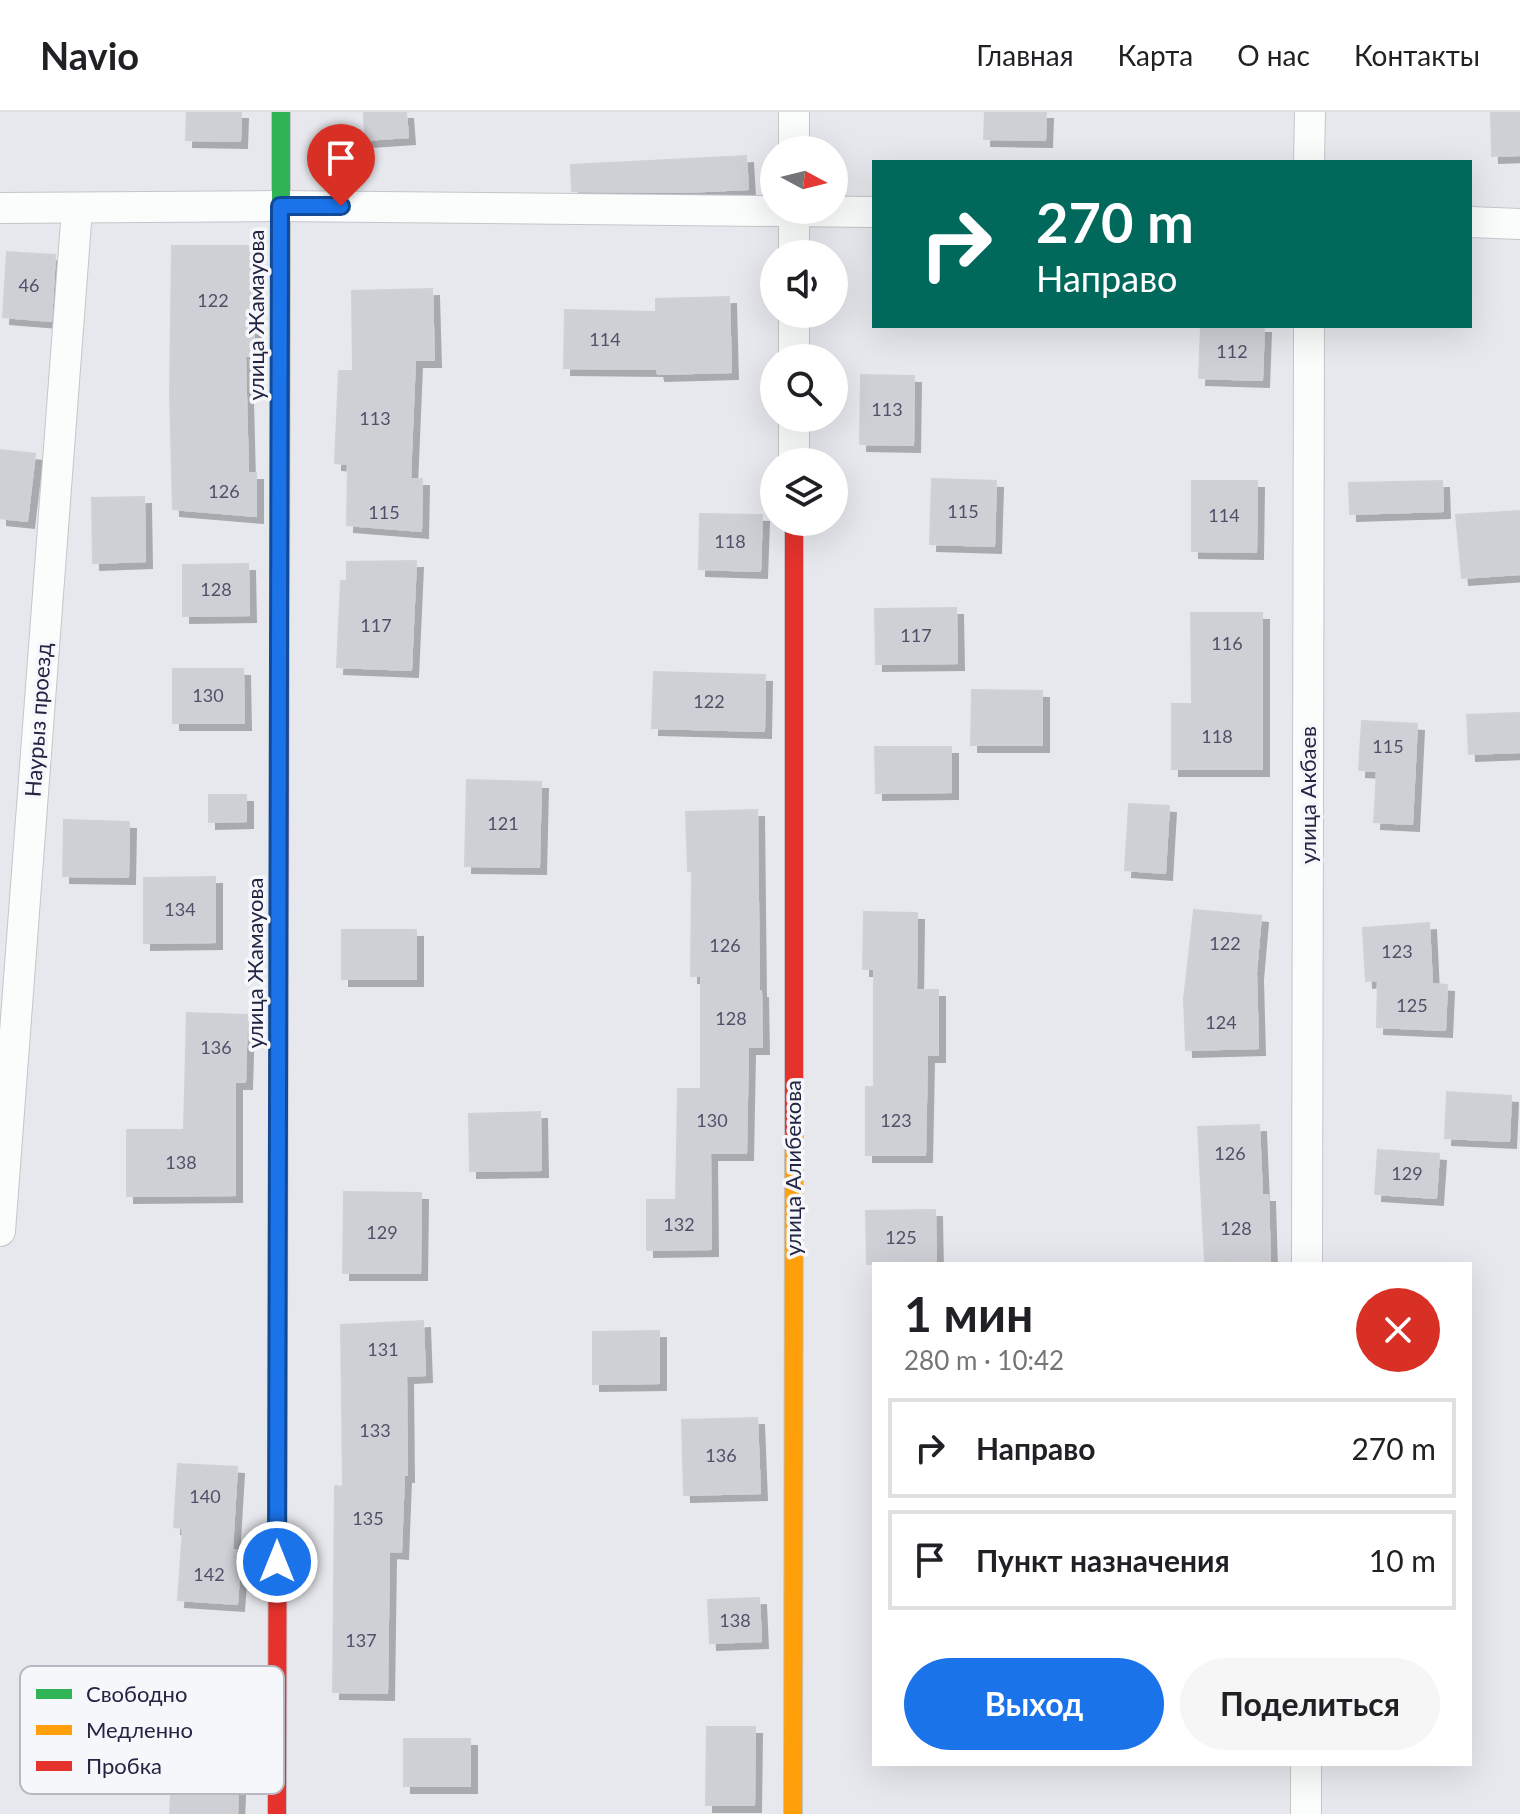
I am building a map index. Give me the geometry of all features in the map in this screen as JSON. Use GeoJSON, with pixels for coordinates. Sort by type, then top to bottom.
{"type":"FeatureCollection","features":[{"type":"Feature","properties":{"kind":"street","name":"улица Жамауова"},"geometry":{"type":"LineString","coordinates":[[277,1666],[281,112]]}},
{"type":"Feature","properties":{"kind":"street"},"geometry":{"type":"LineString","coordinates":[[794,112],[794,136]]}},
{"type":"Feature","properties":{"kind":"street"},"geometry":{"type":"LineString","coordinates":[[1309,160],[1310,112]]}},
{"type":"Feature","properties":{"kind":"street"},"geometry":{"type":"LineString","coordinates":[[0,208],[280,206],[760,211]]}},
{"type":"Feature","properties":{"kind":"street","name":"Наурыз проезд"},"geometry":{"type":"LineString","coordinates":[[0,1231],[77,209]]}},
{"type":"Feature","properties":{"kind":"street"},"geometry":{"type":"LineString","coordinates":[[848,212],[872,212]]}},
{"type":"Feature","properties":{"kind":"street"},"geometry":{"type":"LineString","coordinates":[[1472,222],[1520,224]]}},
{"type":"Feature","properties":{"kind":"street","name":"улица Акбаев"},"geometry":{"type":"LineString","coordinates":[[1307,1262],[1309,328]]}},
{"type":"Feature","properties":{"kind":"street","name":"улица Алибекова"},"geometry":{"type":"LineString","coordinates":[[793,1814],[794,536]]}},
{"type":"Feature","properties":{"kind":"street"},"geometry":{"type":"LineString","coordinates":[[1306,1766],[1306,1814]]}},
{"type":"Feature","properties":{"kind":"street","name":"улица Жамауова"},"geometry":{"type":"LineString","coordinates":[[277,1794],[277,1814]]}},
{"type":"Feature","properties":{"kind":"building"},"geometry":{"type":"Polygon","coordinates":[[[187,112],[241,112],[240,141],[186,140],[187,112]]]}},
{"type":"Feature","properties":{"kind":"building"},"geometry":{"type":"Polygon","coordinates":[[[364,112],[406,112],[408,137],[365,140],[364,112]]]}},
{"type":"Feature","properties":{"kind":"building"},"geometry":{"type":"Polygon","coordinates":[[[985,112],[1046,112],[1045,140],[984,139],[985,112]]]}},
{"type":"Feature","properties":{"kind":"building"},"geometry":{"type":"Polygon","coordinates":[[[1491,112],[1520,112],[1520,155],[1492,156],[1491,112]]]}},
{"type":"Feature","properties":{"kind":"building"},"geometry":{"type":"Polygon","coordinates":[[[746,156],[748,189],[572,191],[571,165],[746,156]]]}},
{"type":"Feature","properties":{"kind":"building"},"geometry":{"type":"Polygon","coordinates":[[[172,246],[254,246],[254,356],[245,356],[248,473],[256,473],[256,516],[173,509],[170,392],[172,246]]]}},
{"type":"Feature","properties":{"kind":"building"},"geometry":{"type":"Polygon","coordinates":[[[7,252],[55,255],[51,321],[3,317],[7,252]]]}},
{"type":"Feature","properties":{"kind":"building"},"geometry":{"type":"Polygon","coordinates":[[[432,289],[434,360],[415,360],[410,479],[422,479],[421,531],[347,525],[348,464],[335,463],[339,371],[353,371],[352,291],[432,289]]]}},
{"type":"Feature","properties":{"kind":"building"},"geometry":{"type":"Polygon","coordinates":[[[729,297],[731,372],[658,374],[657,369],[564,368],[565,310],[656,312],[656,299],[729,297]]]}},
{"type":"Feature","properties":{"kind":"building"},"geometry":{"type":"Polygon","coordinates":[[[1201,328],[1264,328],[1262,380],[1199,378],[1201,328]]]}},
{"type":"Feature","properties":{"kind":"building"},"geometry":{"type":"Polygon","coordinates":[[[861,375],[914,376],[913,445],[860,444],[861,375]]]}},
{"type":"Feature","properties":{"kind":"building"},"geometry":{"type":"Polygon","coordinates":[[[0,450],[35,454],[27,521],[0,518],[0,450]]]}},
{"type":"Feature","properties":{"kind":"building"},"geometry":{"type":"Polygon","coordinates":[[[932,479],[996,481],[994,546],[930,544],[932,479]]]}},
{"type":"Feature","properties":{"kind":"building"},"geometry":{"type":"Polygon","coordinates":[[[1192,481],[1257,481],[1256,552],[1192,551],[1192,481]]]}},
{"type":"Feature","properties":{"kind":"building"},"geometry":{"type":"Polygon","coordinates":[[[1442,481],[1443,511],[1350,514],[1349,483],[1442,481]]]}},
{"type":"Feature","properties":{"kind":"building"},"geometry":{"type":"Polygon","coordinates":[[[144,497],[145,561],[93,563],[92,498],[144,497]]]}},
{"type":"Feature","properties":{"kind":"building"},"geometry":{"type":"Polygon","coordinates":[[[1520,511],[1520,574],[1462,578],[1456,515],[1520,511]]]}},
{"type":"Feature","properties":{"kind":"building"},"geometry":{"type":"Polygon","coordinates":[[[700,514],[760,515],[760,571],[699,569],[700,514]]]}},
{"type":"Feature","properties":{"kind":"building"},"geometry":{"type":"Polygon","coordinates":[[[416,561],[411,670],[337,667],[341,581],[347,581],[347,562],[416,561]]]}},
{"type":"Feature","properties":{"kind":"building"},"geometry":{"type":"Polygon","coordinates":[[[248,564],[249,615],[183,616],[183,565],[248,564]]]}},
{"type":"Feature","properties":{"kind":"building"},"geometry":{"type":"Polygon","coordinates":[[[956,608],[957,663],[876,664],[875,609],[956,608]]]}},
{"type":"Feature","properties":{"kind":"building"},"geometry":{"type":"Polygon","coordinates":[[[1191,613],[1262,613],[1262,769],[1172,769],[1172,704],[1192,704],[1191,613]]]}},
{"type":"Feature","properties":{"kind":"building"},"geometry":{"type":"Polygon","coordinates":[[[173,669],[243,669],[244,723],[173,723],[173,669]]]}},
{"type":"Feature","properties":{"kind":"building"},"geometry":{"type":"Polygon","coordinates":[[[654,672],[765,675],[764,731],[652,728],[654,672]]]}},
{"type":"Feature","properties":{"kind":"building"},"geometry":{"type":"Polygon","coordinates":[[[972,690],[1042,691],[1042,745],[971,745],[972,690]]]}},
{"type":"Feature","properties":{"kind":"building"},"geometry":{"type":"Polygon","coordinates":[[[1520,713],[1520,752],[1469,754],[1467,715],[1520,713]]]}},
{"type":"Feature","properties":{"kind":"building"},"geometry":{"type":"Polygon","coordinates":[[[1362,721],[1417,724],[1412,824],[1374,822],[1377,771],[1359,770],[1362,721]]]}},
{"type":"Feature","properties":{"kind":"building"},"geometry":{"type":"Polygon","coordinates":[[[875,747],[951,747],[951,792],[876,793],[875,747]]]}},
{"type":"Feature","properties":{"kind":"building"},"geometry":{"type":"Polygon","coordinates":[[[467,780],[541,782],[539,867],[465,866],[467,780]]]}},
{"type":"Feature","properties":{"kind":"building"},"geometry":{"type":"Polygon","coordinates":[[[209,795],[246,795],[246,821],[209,822],[209,795]]]}},
{"type":"Feature","properties":{"kind":"building"},"geometry":{"type":"Polygon","coordinates":[[[1129,804],[1169,806],[1165,873],[1125,870],[1129,804]]]}},
{"type":"Feature","properties":{"kind":"building"},"geometry":{"type":"Polygon","coordinates":[[[757,810],[762,1047],[748,1047],[746,1153],[710,1153],[711,1249],[647,1250],[647,1200],[676,1200],[678,1089],[701,1089],[701,976],[691,976],[692,871],[688,871],[686,812],[757,810]]]}},
{"type":"Feature","properties":{"kind":"building"},"geometry":{"type":"Polygon","coordinates":[[[64,820],[129,822],[128,877],[63,876],[64,820]]]}},
{"type":"Feature","properties":{"kind":"building"},"geometry":{"type":"Polygon","coordinates":[[[215,877],[215,942],[144,943],[144,878],[215,877]]]}},
{"type":"Feature","properties":{"kind":"building"},"geometry":{"type":"Polygon","coordinates":[[[1194,910],[1261,916],[1256,973],[1258,1048],[1186,1050],[1184,999],[1194,910]]]}},
{"type":"Feature","properties":{"kind":"building"},"geometry":{"type":"Polygon","coordinates":[[[864,912],[917,913],[916,990],[938,990],[938,1055],[927,1055],[925,1155],[866,1155],[866,1087],[874,1087],[874,969],[863,969],[864,912]]]}},
{"type":"Feature","properties":{"kind":"building"},"geometry":{"type":"Polygon","coordinates":[[[1429,923],[1432,984],[1447,985],[1445,1030],[1377,1027],[1378,980],[1366,981],[1363,928],[1429,923]]]}},
{"type":"Feature","properties":{"kind":"building"},"geometry":{"type":"Polygon","coordinates":[[[342,930],[416,930],[416,979],[342,979],[342,930]]]}},
{"type":"Feature","properties":{"kind":"building"},"geometry":{"type":"Polygon","coordinates":[[[187,1013],[247,1015],[245,1082],[235,1082],[235,1195],[127,1196],[127,1130],[184,1130],[187,1013]]]}},
{"type":"Feature","properties":{"kind":"building"},"geometry":{"type":"Polygon","coordinates":[[[1447,1092],[1511,1096],[1509,1141],[1445,1138],[1447,1092]]]}},
{"type":"Feature","properties":{"kind":"building"},"geometry":{"type":"Polygon","coordinates":[[[540,1112],[541,1170],[470,1171],[469,1114],[540,1112]]]}},
{"type":"Feature","properties":{"kind":"building"},"geometry":{"type":"Polygon","coordinates":[[[1259,1125],[1262,1195],[1268,1195],[1270,1261],[1205,1262],[1198,1127],[1259,1125]]]}},
{"type":"Feature","properties":{"kind":"building"},"geometry":{"type":"Polygon","coordinates":[[[1378,1150],[1439,1154],[1436,1198],[1375,1194],[1378,1150]]]}},
{"type":"Feature","properties":{"kind":"building"},"geometry":{"type":"Polygon","coordinates":[[[344,1192],[421,1193],[420,1273],[343,1273],[344,1192]]]}},
{"type":"Feature","properties":{"kind":"building"},"geometry":{"type":"Polygon","coordinates":[[[935,1210],[936,1262],[867,1264],[866,1211],[935,1210]]]}},
{"type":"Feature","properties":{"kind":"building"},"geometry":{"type":"Polygon","coordinates":[[[423,1321],[425,1375],[406,1376],[407,1475],[404,1475],[401,1552],[389,1551],[387,1693],[333,1692],[335,1486],[343,1487],[341,1325],[423,1321]]]}},
{"type":"Feature","properties":{"kind":"building"},"geometry":{"type":"Polygon","coordinates":[[[659,1331],[659,1383],[593,1384],[593,1332],[659,1331]]]}},
{"type":"Feature","properties":{"kind":"building"},"geometry":{"type":"Polygon","coordinates":[[[757,1418],[760,1493],[684,1495],[682,1420],[757,1418]]]}},
{"type":"Feature","properties":{"kind":"building"},"geometry":{"type":"Polygon","coordinates":[[[178,1464],[237,1467],[232,1550],[241,1551],[237,1604],[178,1600],[183,1528],[174,1527],[178,1464]]]}},
{"type":"Feature","properties":{"kind":"building"},"geometry":{"type":"Polygon","coordinates":[[[759,1598],[761,1641],[710,1643],[708,1600],[759,1598]]]}},
{"type":"Feature","properties":{"kind":"building"},"geometry":{"type":"Polygon","coordinates":[[[707,1727],[755,1727],[754,1805],[706,1805],[707,1727]]]}},
{"type":"Feature","properties":{"kind":"building"},"geometry":{"type":"Polygon","coordinates":[[[404,1739],[470,1739],[470,1786],[404,1786],[404,1739]]]}},
{"type":"Feature","properties":{"kind":"building"},"geometry":{"type":"Polygon","coordinates":[[[171,1794],[238,1794],[237,1814],[170,1814],[171,1794]]]}},
{"type":"Feature","properties":{"kind":"traffic: fast"},"geometry":{"type":"LineString","coordinates":[[281,112],[281,274]]}},
{"type":"Feature","properties":{"kind":"traffic: slow"},"geometry":{"type":"LineString","coordinates":[[278,1322],[279,941]]}},
{"type":"Feature","properties":{"kind":"traffic: slow"},"geometry":{"type":"LineString","coordinates":[[793,1814],[794,1132]]}},
{"type":"Feature","properties":{"kind":"traffic: jam"},"geometry":{"type":"LineString","coordinates":[[279,941],[281,274]]}},
{"type":"Feature","properties":{"kind":"traffic: jam"},"geometry":{"type":"LineString","coordinates":[[794,536],[794,1132]]}},
{"type":"Feature","properties":{"kind":"traffic: jam"},"geometry":{"type":"LineString","coordinates":[[277,1666],[278,1322]]}},
{"type":"Feature","properties":{"kind":"traffic: jam"},"geometry":{"type":"LineString","coordinates":[[277,1794],[277,1814]]}},
{"type":"Feature","properties":{"kind":"route"},"geometry":{"type":"LineString","coordinates":[[277,1562],[280,206],[341,206]]}}]}
